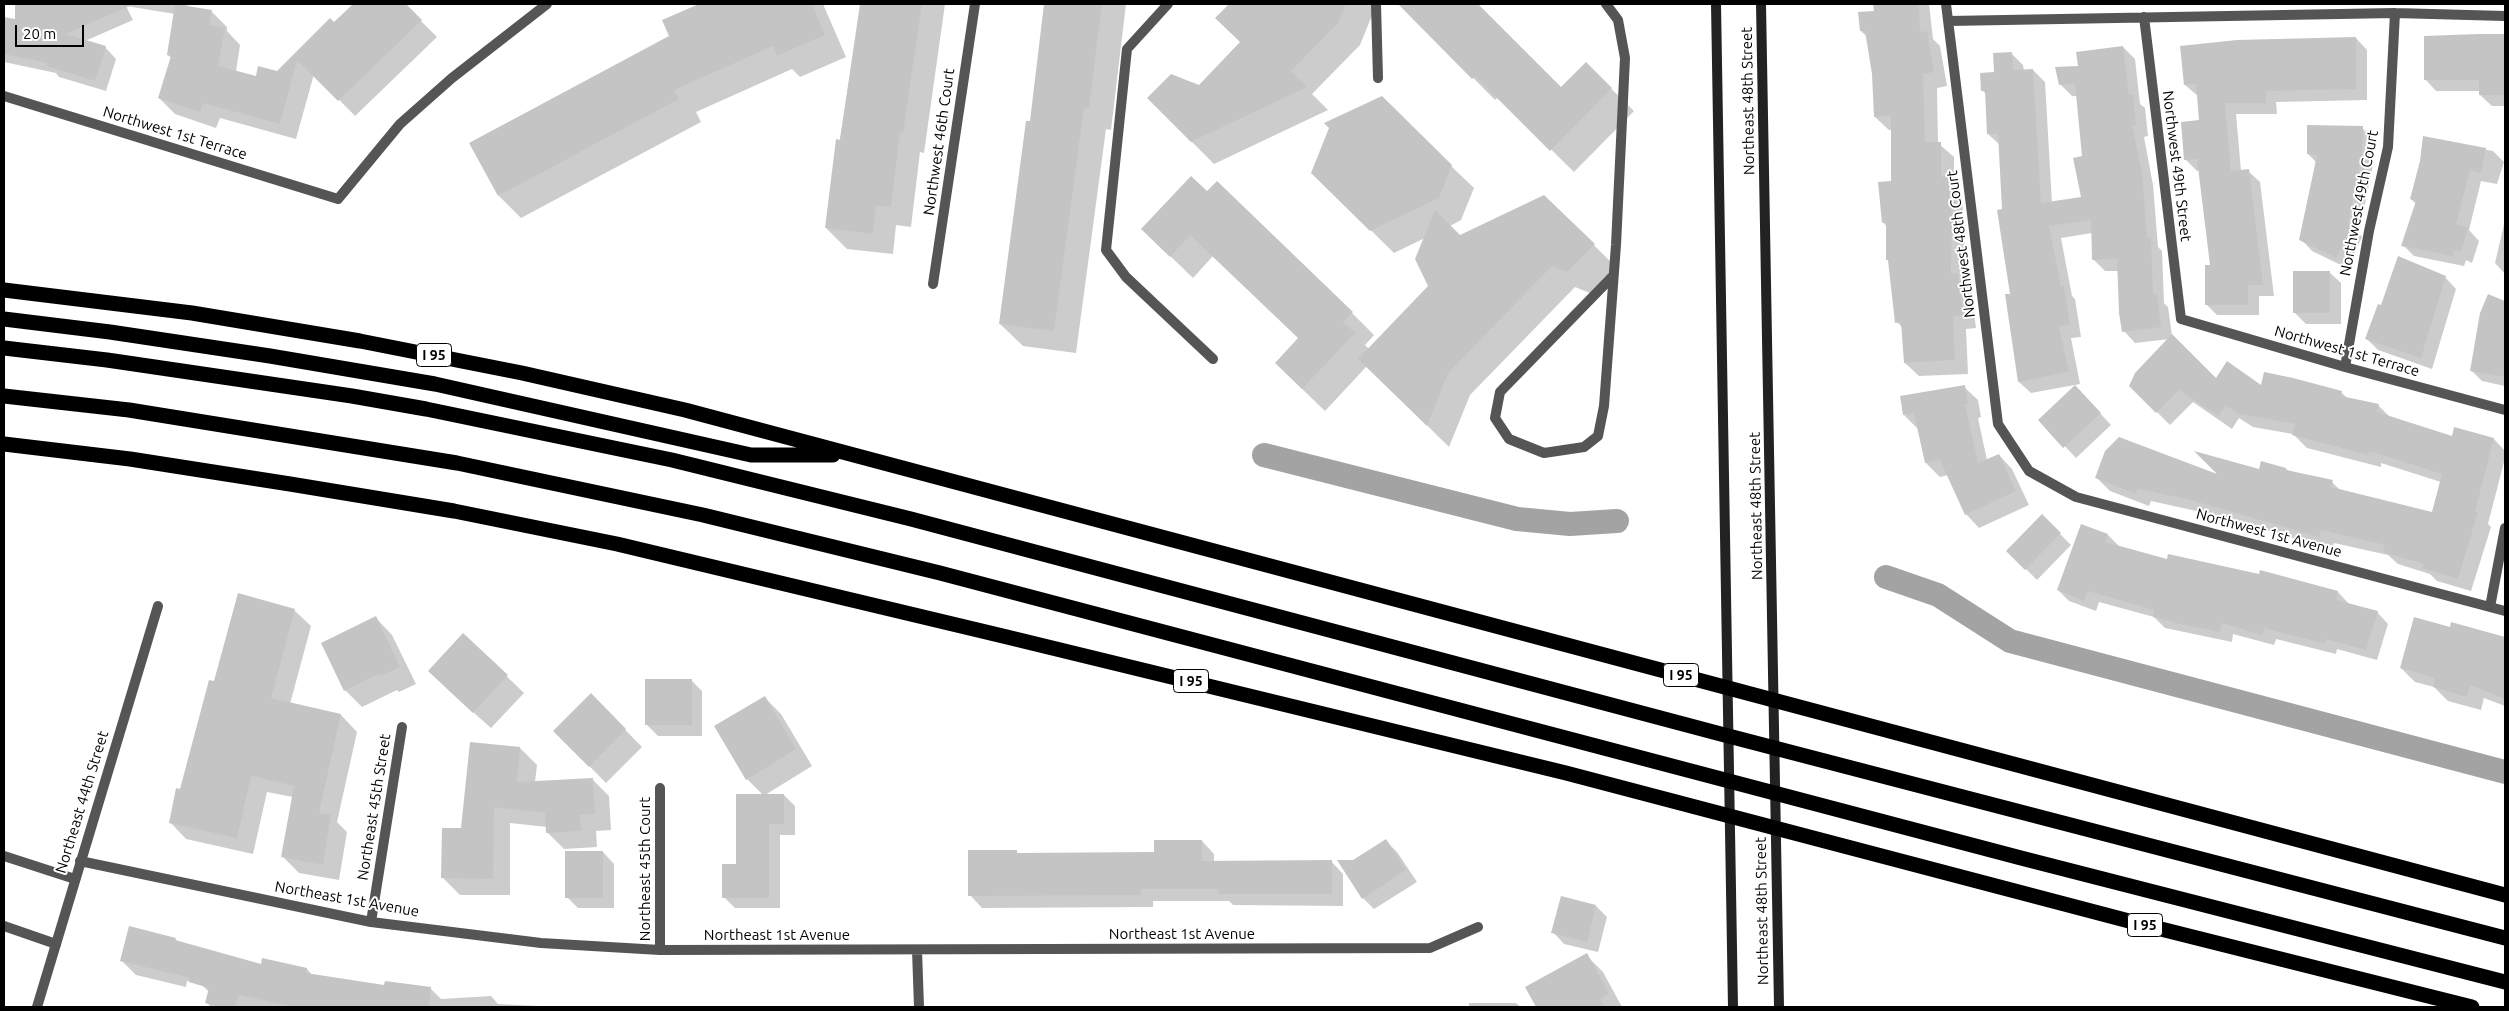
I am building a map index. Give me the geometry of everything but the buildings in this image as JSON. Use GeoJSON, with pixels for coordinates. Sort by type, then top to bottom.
{"type":"FeatureCollection","features":[{"type":"Feature","properties":{"kind":"highway","name":"I 95"},"geometry":{"type":"LineString","coordinates":[[4,290],[192,313],[442,356],[631,398],[857,455],[2505,895]]}},
{"type":"Feature","properties":{"kind":"highway"},"geometry":{"type":"LineString","coordinates":[[4,319],[261,354],[435,384],[751,455],[857,455]]}},
{"type":"Feature","properties":{"kind":"highway"},"geometry":{"type":"LineString","coordinates":[[4,348],[107,360],[352,396],[445,413],[672,460],[911,519],[1716,733],[2505,938]]}},
{"type":"Feature","properties":{"kind":"highway"},"geometry":{"type":"LineString","coordinates":[[4,396],[129,410],[448,461],[539,478],[712,517],[940,573],[2021,858],[2505,982]]}},
{"type":"Feature","properties":{"kind":"highway","name":"I 95"},"geometry":{"type":"LineString","coordinates":[[4,444],[130,459],[290,484],[454,512],[626,546],[1547,768],[2129,921],[2472,1007]]}},
{"type":"Feature","properties":{"kind":"main road","name":"Northeast 48th Street"},"geometry":{"type":"LineString","coordinates":[[1716,4],[1725,624],[1733,1007]]}},
{"type":"Feature","properties":{"kind":"main road","name":"Northeast 48th Street"},"geometry":{"type":"LineString","coordinates":[[1761,4],[1779,1007]]}},
{"type":"Feature","properties":{"kind":"street","name":"Northwest 1st Terrace"},"geometry":{"type":"LineString","coordinates":[[4,96],[338,199],[400,124],[452,78],[548,4]]}},
{"type":"Feature","properties":{"kind":"street","name":"Northwest 46th Court"},"geometry":{"type":"LineString","coordinates":[[933,284],[975,4]]}},
{"type":"Feature","properties":{"kind":"street"},"geometry":{"type":"LineString","coordinates":[[1168,4],[1127,49],[1106,250],[1126,277],[1213,359]]}},
{"type":"Feature","properties":{"kind":"street"},"geometry":{"type":"LineString","coordinates":[[1376,4],[1378,78]]}},
{"type":"Feature","properties":{"kind":"street"},"geometry":{"type":"LineString","coordinates":[[1606,4],[1618,20],[1625,58],[1616,245],[1612,277],[1604,406],[1598,436],[1584,448],[1544,453],[1509,439],[1495,418],[1500,392],[1612,277]]}},
{"type":"Feature","properties":{"kind":"street","name":"Northwest 48th Court"},"geometry":{"type":"LineString","coordinates":[[1946,4],[1998,424],[2029,471]]}},
{"type":"Feature","properties":{"kind":"street"},"geometry":{"type":"LineString","coordinates":[[1949,21],[2394,13],[2505,16]]}},
{"type":"Feature","properties":{"kind":"street","name":"Northwest 49th Court"},"geometry":{"type":"LineString","coordinates":[[2345,367],[2369,231],[2388,147],[2394,13]]}},
{"type":"Feature","properties":{"kind":"street","name":"Northwest 49th Street"},"geometry":{"type":"LineString","coordinates":[[2144,17],[2181,319]]}},
{"type":"Feature","properties":{"kind":"street","name":"Northwest 1st Terrace"},"geometry":{"type":"LineString","coordinates":[[2181,319],[2345,367],[2505,410]]}},
{"type":"Feature","properties":{"kind":"street","name":"Northwest 1st Avenue"},"geometry":{"type":"LineString","coordinates":[[2029,471],[2076,497],[2505,611]]}},
{"type":"Feature","properties":{"kind":"street"},"geometry":{"type":"LineString","coordinates":[[2490,607],[2505,528]]}},
{"type":"Feature","properties":{"kind":"street","name":"Northeast 44th Street"},"geometry":{"type":"LineString","coordinates":[[37,1007],[74,879],[158,606]]}},
{"type":"Feature","properties":{"kind":"street","name":"Northeast 45th Street"},"geometry":{"type":"LineString","coordinates":[[371,922],[402,727]]}},
{"type":"Feature","properties":{"kind":"street","name":"Northeast 45th Court"},"geometry":{"type":"LineString","coordinates":[[660,788],[660,950]]}},
{"type":"Feature","properties":{"kind":"street"},"geometry":{"type":"LineString","coordinates":[[4,856],[74,879]]}},
{"type":"Feature","properties":{"kind":"street","name":"Northeast 1st Avenue"},"geometry":{"type":"LineString","coordinates":[[80,861],[371,922],[541,943],[660,950],[1430,948],[1478,927]]}},
{"type":"Feature","properties":{"kind":"street"},"geometry":{"type":"LineString","coordinates":[[4,926],[56,944]]}},
{"type":"Feature","properties":{"kind":"street"},"geometry":{"type":"LineString","coordinates":[[918,950],[919,1007]]}},
{"type":"Feature","properties":{"kind":"waterway"},"geometry":{"type":"LineString","coordinates":[[1264,455],[1517,519],[1570,524],[1617,521]]}},
{"type":"Feature","properties":{"kind":"waterway"},"geometry":{"type":"LineString","coordinates":[[1886,577],[1938,595],[2010,641],[2505,772]]}}]}
